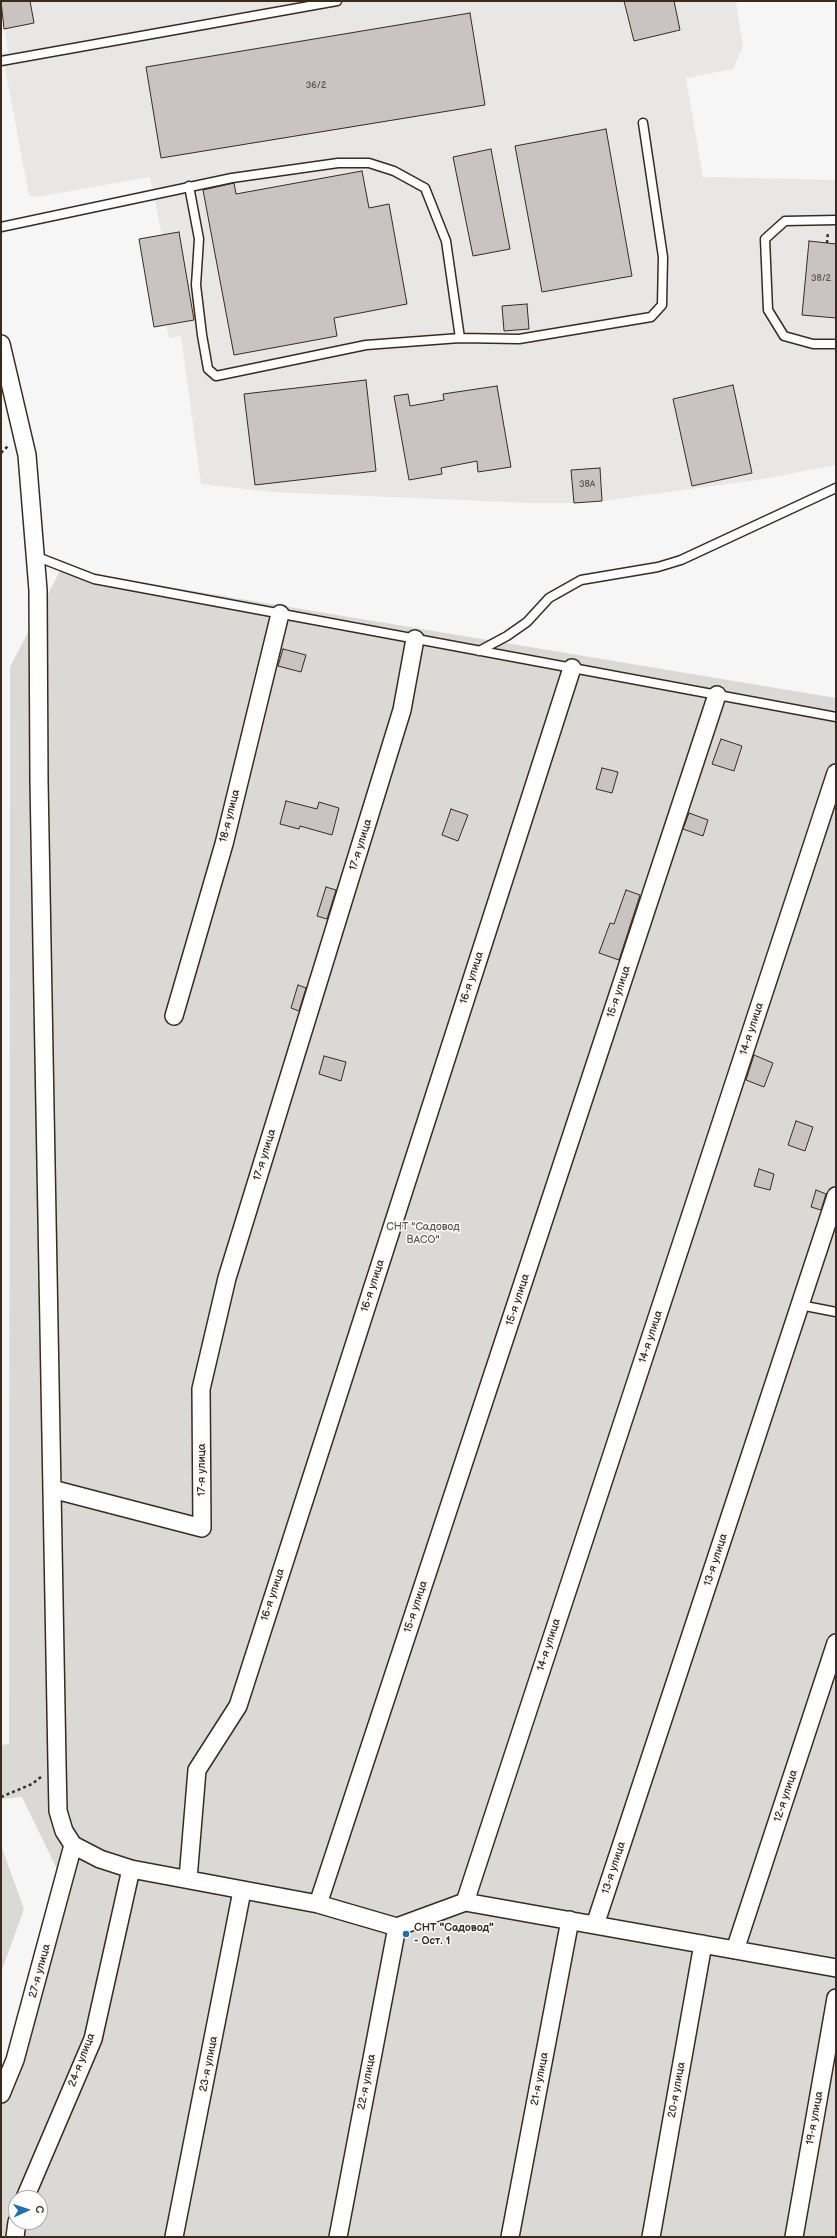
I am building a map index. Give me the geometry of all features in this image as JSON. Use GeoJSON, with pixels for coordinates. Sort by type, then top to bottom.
{"type":"FeatureCollection","features":[{"type":"Feature","properties":{"kind":"street"},"geometry":{"type":"LineString","coordinates":[[1,344],[28,455],[38,590],[39,789],[57,1764],[58,1811],[64,1831],[73,1845],[100,1860],[131,1869],[188,1879],[242,1891],[318,1904],[397,1927],[465,1902],[836,1968]]}},
{"type":"Feature","properties":{"kind":"street","name":"18-я улица"},"geometry":{"type":"LineString","coordinates":[[174,1016],[224,844],[280,614]]}},
{"type":"Feature","properties":{"kind":"street","name":"17-я улица"},"geometry":{"type":"LineString","coordinates":[[52,1489],[202,1528],[201,1389],[227,1278],[402,710],[415,639]]}},
{"type":"Feature","properties":{"kind":"street","name":"16-я улица"},"geometry":{"type":"LineString","coordinates":[[188,1879],[197,1770],[238,1706],[572,668]]}},
{"type":"Feature","properties":{"kind":"street","name":"15-я улица"},"geometry":{"type":"LineString","coordinates":[[318,1904],[717,695]]}},
{"type":"Feature","properties":{"kind":"street","name":"14-я улица"},"geometry":{"type":"LineString","coordinates":[[465,1902],[836,773]]}},
{"type":"Feature","properties":{"kind":"street","name":"13-я улица"},"geometry":{"type":"LineString","coordinates":[[595,1925],[836,1196]]}},
{"type":"Feature","properties":{"kind":"street","name":"12-я улица"},"geometry":{"type":"LineString","coordinates":[[736,1950],[836,1643]]}},
{"type":"Feature","properties":{"kind":"street","name":"27-я улица"},"geometry":{"type":"LineString","coordinates":[[1,2094],[15,2060],[73,1845]]}},
{"type":"Feature","properties":{"kind":"street","name":"24-я улица"},"geometry":{"type":"LineString","coordinates":[[28,2190],[92,2039],[131,1869]]}},
{"type":"Feature","properties":{"kind":"street","name":"23-я улица"},"geometry":{"type":"LineString","coordinates":[[174,2237],[242,1891]]}},
{"type":"Feature","properties":{"kind":"street","name":"21-я улица"},"geometry":{"type":"LineString","coordinates":[[510,2237],[570,1920]]}},
{"type":"Feature","properties":{"kind":"street","name":"22-я улица"},"geometry":{"type":"LineString","coordinates":[[338,2237],[397,1927]]}},
{"type":"Feature","properties":{"kind":"street","name":"20-я улица"},"geometry":{"type":"LineString","coordinates":[[651,2237],[703,1944]]}},
{"type":"Feature","properties":{"kind":"street","name":"19-я улица"},"geometry":{"type":"LineString","coordinates":[[794,2237],[836,1998]]}},
{"type":"Feature","properties":{"kind":"lane"},"geometry":{"type":"LineString","coordinates":[[1,61],[337,1]]}},
{"type":"Feature","properties":{"kind":"lane"},"geometry":{"type":"LineString","coordinates":[[189,186],[199,239],[196,285],[202,335],[208,369],[216,376],[366,346],[460,338],[519,339],[651,317],[662,305],[663,257],[643,123]]}},
{"type":"Feature","properties":{"kind":"lane"},"geometry":{"type":"LineString","coordinates":[[1,227],[232,178],[338,163],[369,164],[394,171],[425,188],[446,241],[460,338]]}},
{"type":"Feature","properties":{"kind":"lane"},"geometry":{"type":"LineString","coordinates":[[836,220],[785,221],[765,239],[768,310],[784,336],[813,344],[836,344]]}},
{"type":"Feature","properties":{"kind":"lane"},"geometry":{"type":"LineString","coordinates":[[479,651],[507,636],[527,622],[550,598],[581,580],[658,567],[680,560],[836,488]]}},
{"type":"Feature","properties":{"kind":"lane"},"geometry":{"type":"LineString","coordinates":[[36,556],[94,579],[836,718]]}},
{"type":"Feature","properties":{"kind":"lane"},"geometry":{"type":"LineString","coordinates":[[800,1305],[836,1312]]}},
{"type":"Feature","properties":{"kind":"path"},"geometry":{"type":"LineString","coordinates":[[1,1797],[32,1784],[57,1764]]}},
{"type":"Feature","properties":{"kind":"shaded area"},"geometry":{"type":"Polygon","coordinates":[[[1,1],[736,1],[743,47],[733,69],[686,78],[703,177],[836,180],[836,465],[757,480],[602,501],[574,503],[533,503],[272,492],[201,484],[181,336],[169,338],[166,325],[154,327],[139,239],[162,235],[150,177],[37,197],[29,195],[2,53],[8,52],[1,1]]]}},
{"type":"Feature","properties":{"kind":"green space","name":"СНТ \"Садовод ВАСО\""},"geometry":{"type":"Polygon","coordinates":[[[61,569],[836,698],[836,2237],[1,2237],[1,2107],[68,1892],[22,1797],[1,1799],[1,1745],[9,1744],[10,667],[61,569]]]}},
{"type":"Feature","properties":{"kind":"green space"},"geometry":{"type":"Polygon","coordinates":[[[1,1845],[24,1909],[1,1973],[1,1845]]]}},
{"type":"Feature","properties":{"kind":"building"},"geometry":{"type":"Polygon","coordinates":[[[1,1],[30,1],[34,23],[4,29],[1,1]]]}},
{"type":"Feature","properties":{"kind":"building"},"geometry":{"type":"Polygon","coordinates":[[[624,1],[674,1],[680,30],[634,41],[624,1]]]}},
{"type":"Feature","properties":{"kind":"building"},"geometry":{"type":"Polygon","coordinates":[[[470,13],[485,105],[161,158],[146,67],[470,13]]]}},
{"type":"Feature","properties":{"kind":"building"},"geometry":{"type":"Polygon","coordinates":[[[606,129],[632,276],[542,292],[515,146],[606,129]]]}},
{"type":"Feature","properties":{"kind":"building"},"geometry":{"type":"Polygon","coordinates":[[[491,149],[510,249],[473,256],[453,157],[491,149]]]}},
{"type":"Feature","properties":{"kind":"building"},"geometry":{"type":"Polygon","coordinates":[[[362,171],[369,208],[389,204],[407,304],[334,318],[337,336],[234,355],[203,190],[234,183],[236,194],[362,171]]]}},
{"type":"Feature","properties":{"kind":"building"},"geometry":{"type":"Polygon","coordinates":[[[179,232],[194,320],[154,327],[139,239],[179,232]]]}},
{"type":"Feature","properties":{"kind":"building"},"geometry":{"type":"Polygon","coordinates":[[[809,241],[836,244],[836,318],[802,315],[809,241]]]}},
{"type":"Feature","properties":{"kind":"building"},"geometry":{"type":"Polygon","coordinates":[[[527,304],[529,329],[504,331],[502,306],[527,304]]]}},
{"type":"Feature","properties":{"kind":"building"},"geometry":{"type":"Polygon","coordinates":[[[366,380],[376,471],[255,485],[244,394],[366,380]]]}},
{"type":"Feature","properties":{"kind":"building"},"geometry":{"type":"Polygon","coordinates":[[[733,385],[752,473],[692,486],[673,399],[733,385]]]}},
{"type":"Feature","properties":{"kind":"building"},"geometry":{"type":"Polygon","coordinates":[[[497,386],[511,467],[478,472],[477,461],[441,468],[442,474],[409,480],[394,396],[408,394],[410,406],[444,400],[443,394],[497,386]]]}},
{"type":"Feature","properties":{"kind":"building"},"geometry":{"type":"Polygon","coordinates":[[[600,468],[602,501],[574,503],[571,470],[600,468]]]}},
{"type":"Feature","properties":{"kind":"building"},"geometry":{"type":"Polygon","coordinates":[[[283,649],[306,655],[301,672],[278,666],[283,649]]]}},
{"type":"Feature","properties":{"kind":"building"},"geometry":{"type":"Polygon","coordinates":[[[721,739],[742,746],[734,771],[712,764],[721,739]]]}},
{"type":"Feature","properties":{"kind":"building"},"geometry":{"type":"Polygon","coordinates":[[[602,768],[618,772],[612,793],[596,789],[602,768]]]}},
{"type":"Feature","properties":{"kind":"building"},"geometry":{"type":"Polygon","coordinates":[[[286,801],[317,809],[319,802],[339,808],[332,835],[300,826],[299,829],[280,824],[286,801]]]}},
{"type":"Feature","properties":{"kind":"building"},"geometry":{"type":"Polygon","coordinates":[[[451,809],[468,815],[458,841],[442,835],[451,809]]]}},
{"type":"Feature","properties":{"kind":"building"},"geometry":{"type":"Polygon","coordinates":[[[689,813],[708,820],[703,836],[683,829],[689,813]]]}},
{"type":"Feature","properties":{"kind":"building"},"geometry":{"type":"Polygon","coordinates":[[[326,887],[336,890],[327,919],[317,916],[326,887]]]}},
{"type":"Feature","properties":{"kind":"building"},"geometry":{"type":"Polygon","coordinates":[[[626,890],[640,895],[619,960],[599,953],[610,923],[614,924],[626,890]]]}},
{"type":"Feature","properties":{"kind":"building"},"geometry":{"type":"Polygon","coordinates":[[[298,985],[306,988],[299,1011],[291,1008],[298,985]]]}},
{"type":"Feature","properties":{"kind":"building"},"geometry":{"type":"Polygon","coordinates":[[[754,1055],[773,1063],[764,1087],[746,1080],[754,1055]]]}},
{"type":"Feature","properties":{"kind":"building"},"geometry":{"type":"Polygon","coordinates":[[[324,1056],[346,1062],[341,1081],[319,1074],[324,1056]]]}},
{"type":"Feature","properties":{"kind":"building"},"geometry":{"type":"Polygon","coordinates":[[[796,1121],[813,1127],[805,1151],[788,1145],[796,1121]]]}},
{"type":"Feature","properties":{"kind":"building"},"geometry":{"type":"Polygon","coordinates":[[[759,1169],[774,1174],[770,1190],[754,1186],[759,1169]]]}},
{"type":"Feature","properties":{"kind":"building"},"geometry":{"type":"Polygon","coordinates":[[[816,1190],[826,1194],[821,1210],[811,1207],[816,1190]]]}},
{"type":"Feature","properties":{"kind":"place","name":"СНТ \"Садовод\" - Ост. 1"},"geometry":{"type":"Point","coordinates":[406,1934]}}]}
